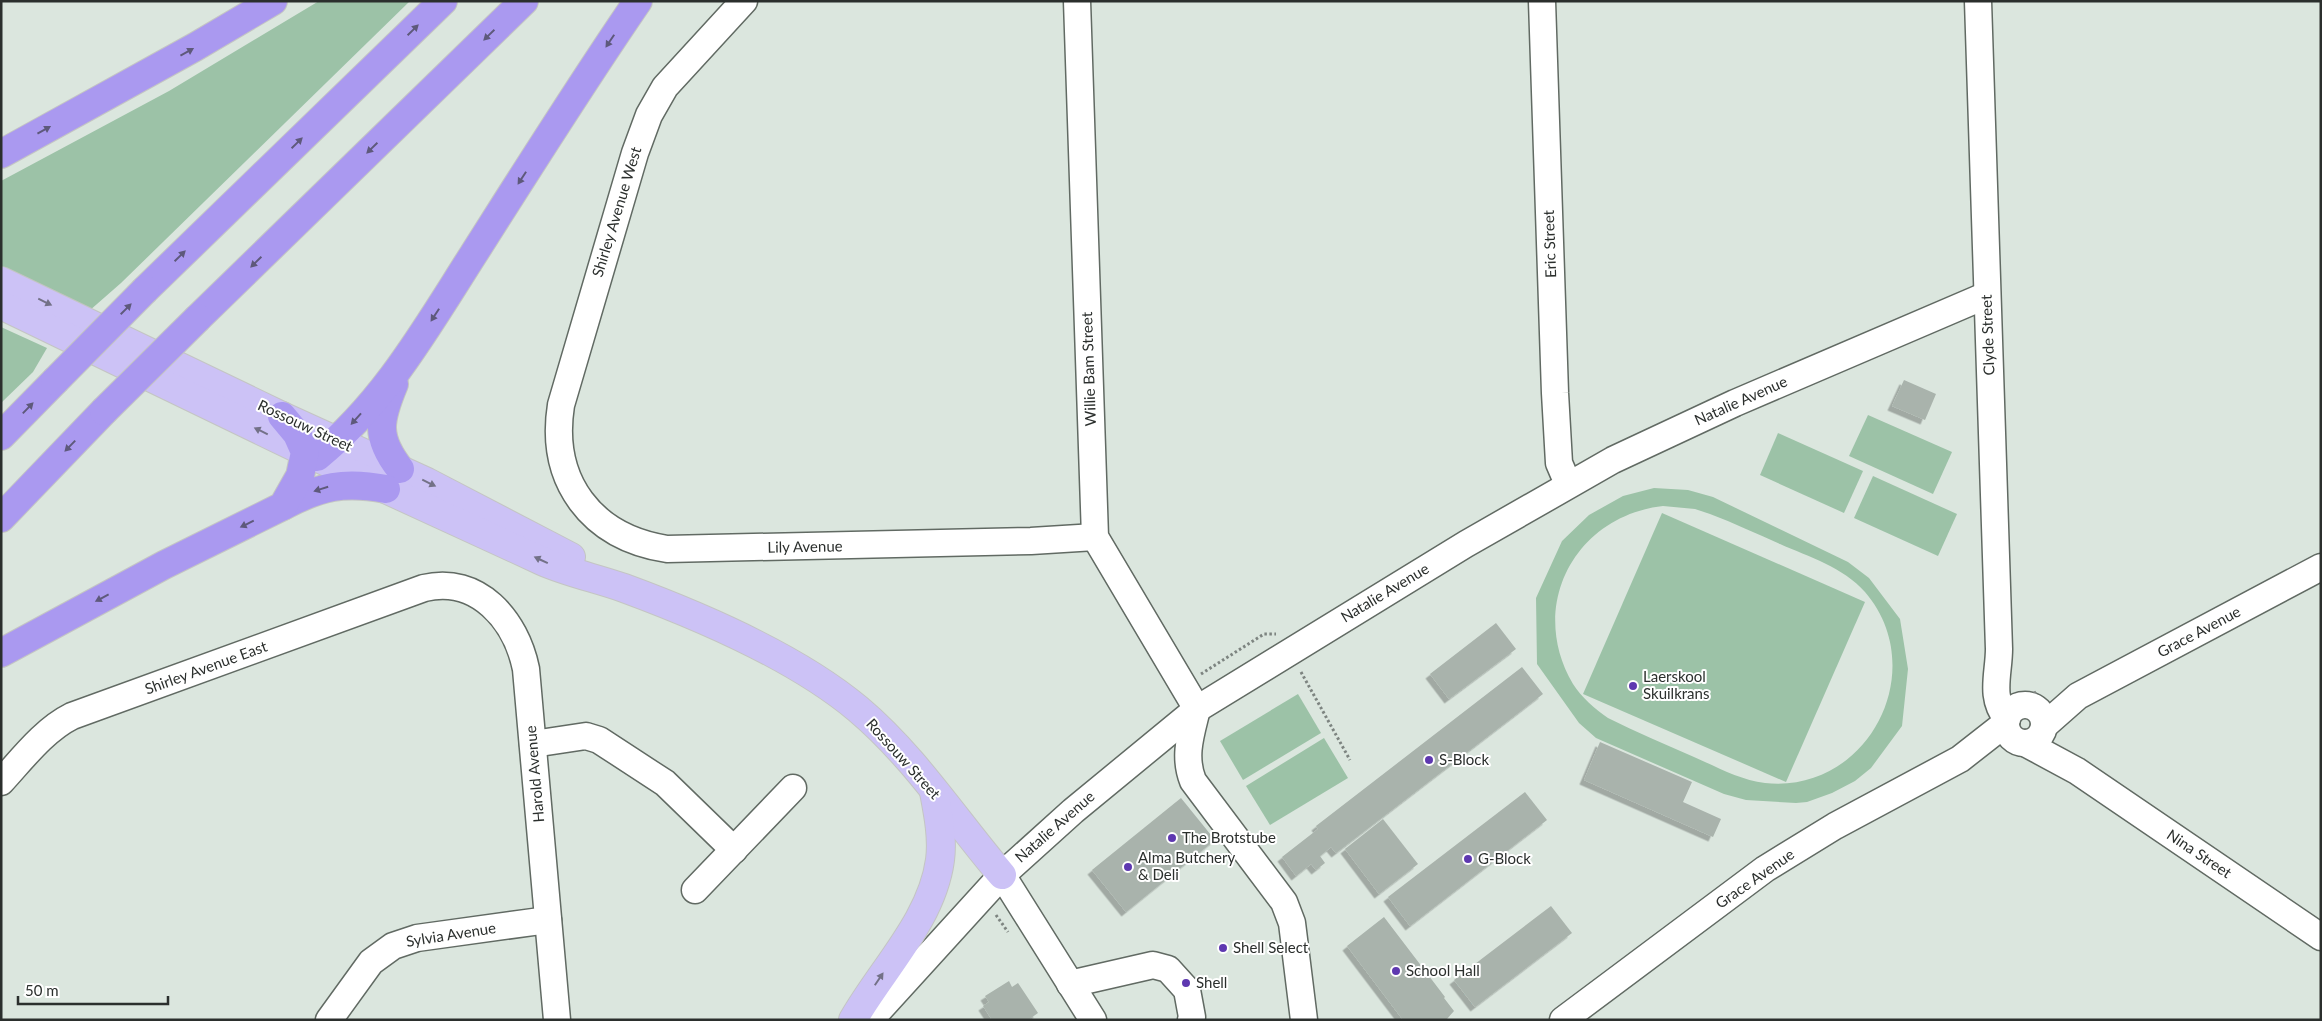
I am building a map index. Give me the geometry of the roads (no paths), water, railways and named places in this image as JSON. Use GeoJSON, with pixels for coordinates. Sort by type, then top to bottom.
{"type":"FeatureCollection","features":[{"type":"Feature","properties":{"kind":"highway"},"geometry":{"type":"LineString","coordinates":[[1,154],[195,47],[274,1]]}},
{"type":"Feature","properties":{"kind":"highway"},"geometry":{"type":"LineString","coordinates":[[1,436],[54,380],[443,1]]}},
{"type":"Feature","properties":{"kind":"highway"},"geometry":{"type":"LineString","coordinates":[[1,518],[104,411],[198,318],[524,1]]}},
{"type":"Feature","properties":{"kind":"highway"},"geometry":{"type":"LineString","coordinates":[[1,653],[156,569],[315,490],[334,485],[363,485],[393,479],[383,444],[381,422],[385,405],[399,371],[586,77],[638,1]]}},
{"type":"Feature","properties":{"kind":"highway"},"geometry":{"type":"LineString","coordinates":[[283,506],[300,476],[320,450],[399,371]]}},
{"type":"Feature","properties":{"kind":"highway"},"geometry":{"type":"LineString","coordinates":[[282,416],[297,434],[320,450]]}},
{"type":"Feature","properties":{"kind":"main road","name":"Rossouw Street"},"geometry":{"type":"LineString","coordinates":[[1,281],[282,416]]}},
{"type":"Feature","properties":{"kind":"main road","name":"Rossouw Street"},"geometry":{"type":"LineString","coordinates":[[1,305],[320,450],[559,549],[603,581],[748,641],[816,678],[858,709],[898,748],[1002,875]]}},
{"type":"Feature","properties":{"kind":"main road"},"geometry":{"type":"LineString","coordinates":[[853,1020],[916,925],[933,887],[940,858],[938,814],[934,792]]}},
{"type":"Feature","properties":{"kind":"street","name":"Shirley Avenue West"},"geometry":{"type":"LineString","coordinates":[[561,455],[558,423],[560,405],[590,300],[649,114],[665,87],[744,1]]}},
{"type":"Feature","properties":{"kind":"street","name":"Willie Bam Street"},"geometry":{"type":"LineString","coordinates":[[1077,1],[1095,537],[1197,709]]}},
{"type":"Feature","properties":{"kind":"street","name":"Eric Street"},"geometry":{"type":"LineString","coordinates":[[1542,1],[1555,393],[1559,463],[1568,484]]}},
{"type":"Feature","properties":{"kind":"street","name":"Clyde Street"},"geometry":{"type":"LineString","coordinates":[[1978,1],[1999,669],[1995,689],[1996,701],[2026,725]]}},
{"type":"Feature","properties":{"kind":"street","name":"Natalie Avenue"},"geometry":{"type":"LineString","coordinates":[[870,1020],[1002,875],[1073,811],[1197,709],[1568,484],[1670,433],[1986,295]]}},
{"type":"Feature","properties":{"kind":"street","name":"Lily Avenue"},"geometry":{"type":"LineString","coordinates":[[561,455],[570,483],[580,501],[597,520],[623,537],[637,543],[667,549],[1022,541],[1095,537]]}},
{"type":"Feature","properties":{"kind":"street","name":"Grace Avenue"},"geometry":{"type":"LineString","coordinates":[[1563,1020],[1765,868],[1835,826],[2321,567]]}},
{"type":"Feature","properties":{"kind":"street","name":"Harold Avenue"},"geometry":{"type":"LineString","coordinates":[[431,587],[444,585],[469,590],[487,602],[509,625],[520,644],[526,668],[557,1020]]}},
{"type":"Feature","properties":{"kind":"street","name":"Shirley Avenue East"},"geometry":{"type":"LineString","coordinates":[[1,782],[45,735],[59,723],[72,716],[431,587]]}},
{"type":"Feature","properties":{"kind":"street"},"geometry":{"type":"LineString","coordinates":[[1197,709],[1187,751],[1188,768],[1193,781],[1284,902],[1292,923],[1304,1020]]}},
{"type":"Feature","properties":{"kind":"street","name":"Nina Street"},"geometry":{"type":"LineString","coordinates":[[2026,725],[2077,771],[2321,937]]}},
{"type":"Feature","properties":{"kind":"street"},"geometry":{"type":"LineString","coordinates":[[533,744],[586,736],[600,740],[665,783],[734,850]]}},
{"type":"Feature","properties":{"kind":"street"},"geometry":{"type":"LineString","coordinates":[[695,890],[793,788]]}},
{"type":"Feature","properties":{"kind":"street","name":"Rossouw Street"},"geometry":{"type":"LineString","coordinates":[[1002,875],[1093,1020]]}},
{"type":"Feature","properties":{"kind":"street","name":"Sylvia Avenue"},"geometry":{"type":"LineString","coordinates":[[329,1020],[371,962],[393,946],[417,938],[548,920]]}},
{"type":"Feature","properties":{"kind":"street"},"geometry":{"type":"LineString","coordinates":[[1070,984],[1153,965],[1168,970],[1187,990],[1192,1017],[1190,1020]]}},
{"type":"Feature","properties":{"kind":"place","name":"Laerskool Skuilkrans"},"geometry":{"type":"Point","coordinates":[1633,686]}},
{"type":"Feature","properties":{"kind":"place","name":"S-Block"},"geometry":{"type":"Point","coordinates":[1429,760]}},
{"type":"Feature","properties":{"kind":"place","name":"The Brotstube"},"geometry":{"type":"Point","coordinates":[1172,838]}},
{"type":"Feature","properties":{"kind":"place","name":"G-Block"},"geometry":{"type":"Point","coordinates":[1468,859]}},
{"type":"Feature","properties":{"kind":"place","name":"Alma Butchery & Deli"},"geometry":{"type":"Point","coordinates":[1128,867]}},
{"type":"Feature","properties":{"kind":"place","name":"Shell Select"},"geometry":{"type":"Point","coordinates":[1223,948]}},
{"type":"Feature","properties":{"kind":"place","name":"School Hall"},"geometry":{"type":"Point","coordinates":[1396,971]}},
{"type":"Feature","properties":{"kind":"place","name":"Shell"},"geometry":{"type":"Point","coordinates":[1186,983]}}]}
